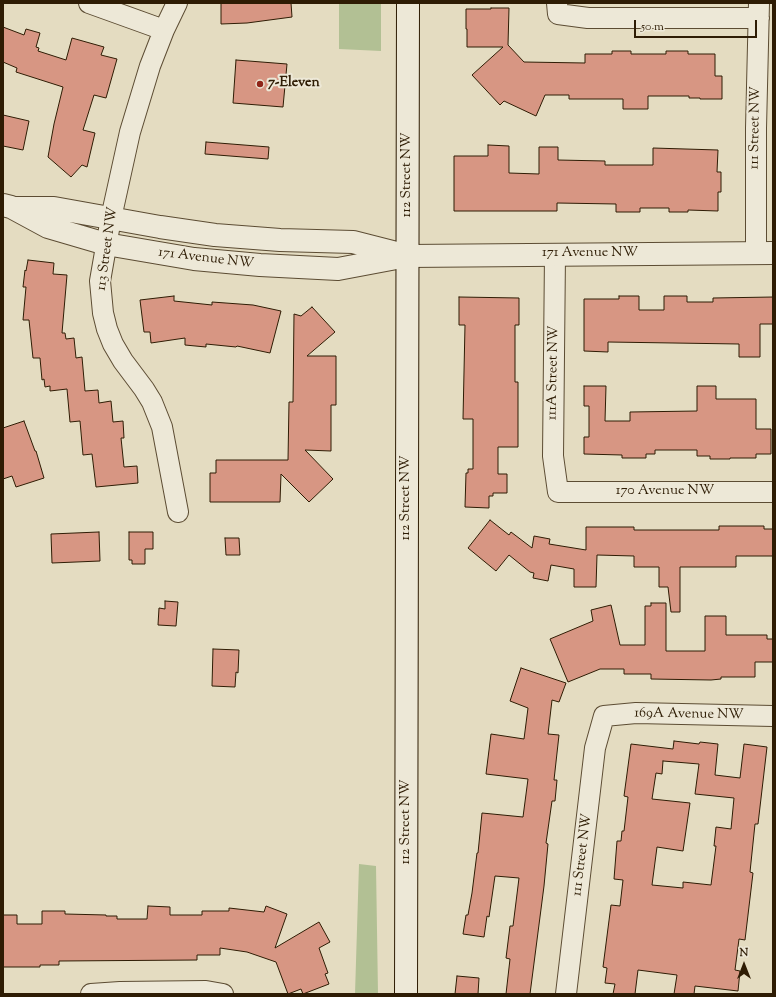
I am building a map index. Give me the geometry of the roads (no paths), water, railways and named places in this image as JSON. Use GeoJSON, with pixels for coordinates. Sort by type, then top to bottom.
{"type":"FeatureCollection","features":[{"type":"Feature","properties":{"kind":"street"},"geometry":{"type":"LineString","coordinates":[[89,3],[164,30]]}},
{"type":"Feature","properties":{"kind":"street","name":"113 Street NW"},"geometry":{"type":"LineString","coordinates":[[177,3],[164,30],[150,66],[130,132],[111,218],[100,281],[106,329],[112,344],[144,389],[158,415],[165,438],[178,512]]}},
{"type":"Feature","properties":{"kind":"street","name":"112 Street NW"},"geometry":{"type":"LineString","coordinates":[[406,994],[408,3]]}},
{"type":"Feature","properties":{"kind":"street"},"geometry":{"type":"LineString","coordinates":[[557,9],[588,18],[759,11]]}},
{"type":"Feature","properties":{"kind":"street","name":"111 Street NW"},"geometry":{"type":"LineString","coordinates":[[759,11],[756,128],[764,254]]}},
{"type":"Feature","properties":{"kind":"street","name":"171 Avenue NW"},"geometry":{"type":"LineString","coordinates":[[7,206],[54,208],[214,235],[280,240],[353,242],[407,256]]}},
{"type":"Feature","properties":{"kind":"street","name":"171 Avenue NW"},"geometry":{"type":"LineString","coordinates":[[7,206],[48,227],[106,244],[194,259],[260,265],[338,269],[407,256],[764,254]]}},
{"type":"Feature","properties":{"kind":"street","name":"111A Street NW"},"geometry":{"type":"LineString","coordinates":[[555,254],[553,456],[558,492]]}},
{"type":"Feature","properties":{"kind":"street","name":"170 Avenue NW"},"geometry":{"type":"LineString","coordinates":[[558,492],[773,492]]}},
{"type":"Feature","properties":{"kind":"street","name":"169A Avenue NW"},"geometry":{"type":"LineString","coordinates":[[604,716],[636,713],[773,716]]}},
{"type":"Feature","properties":{"kind":"street","name":"111 Street NW"},"geometry":{"type":"LineString","coordinates":[[566,994],[595,748],[604,716]]}},
{"type":"Feature","properties":{"kind":"street"},"geometry":{"type":"LineString","coordinates":[[91,994],[120,992],[206,992],[223,994]]}},
{"type":"Feature","properties":{"kind":"place","name":"7-Eleven"},"geometry":{"type":"Point","coordinates":[260,84]}}]}
